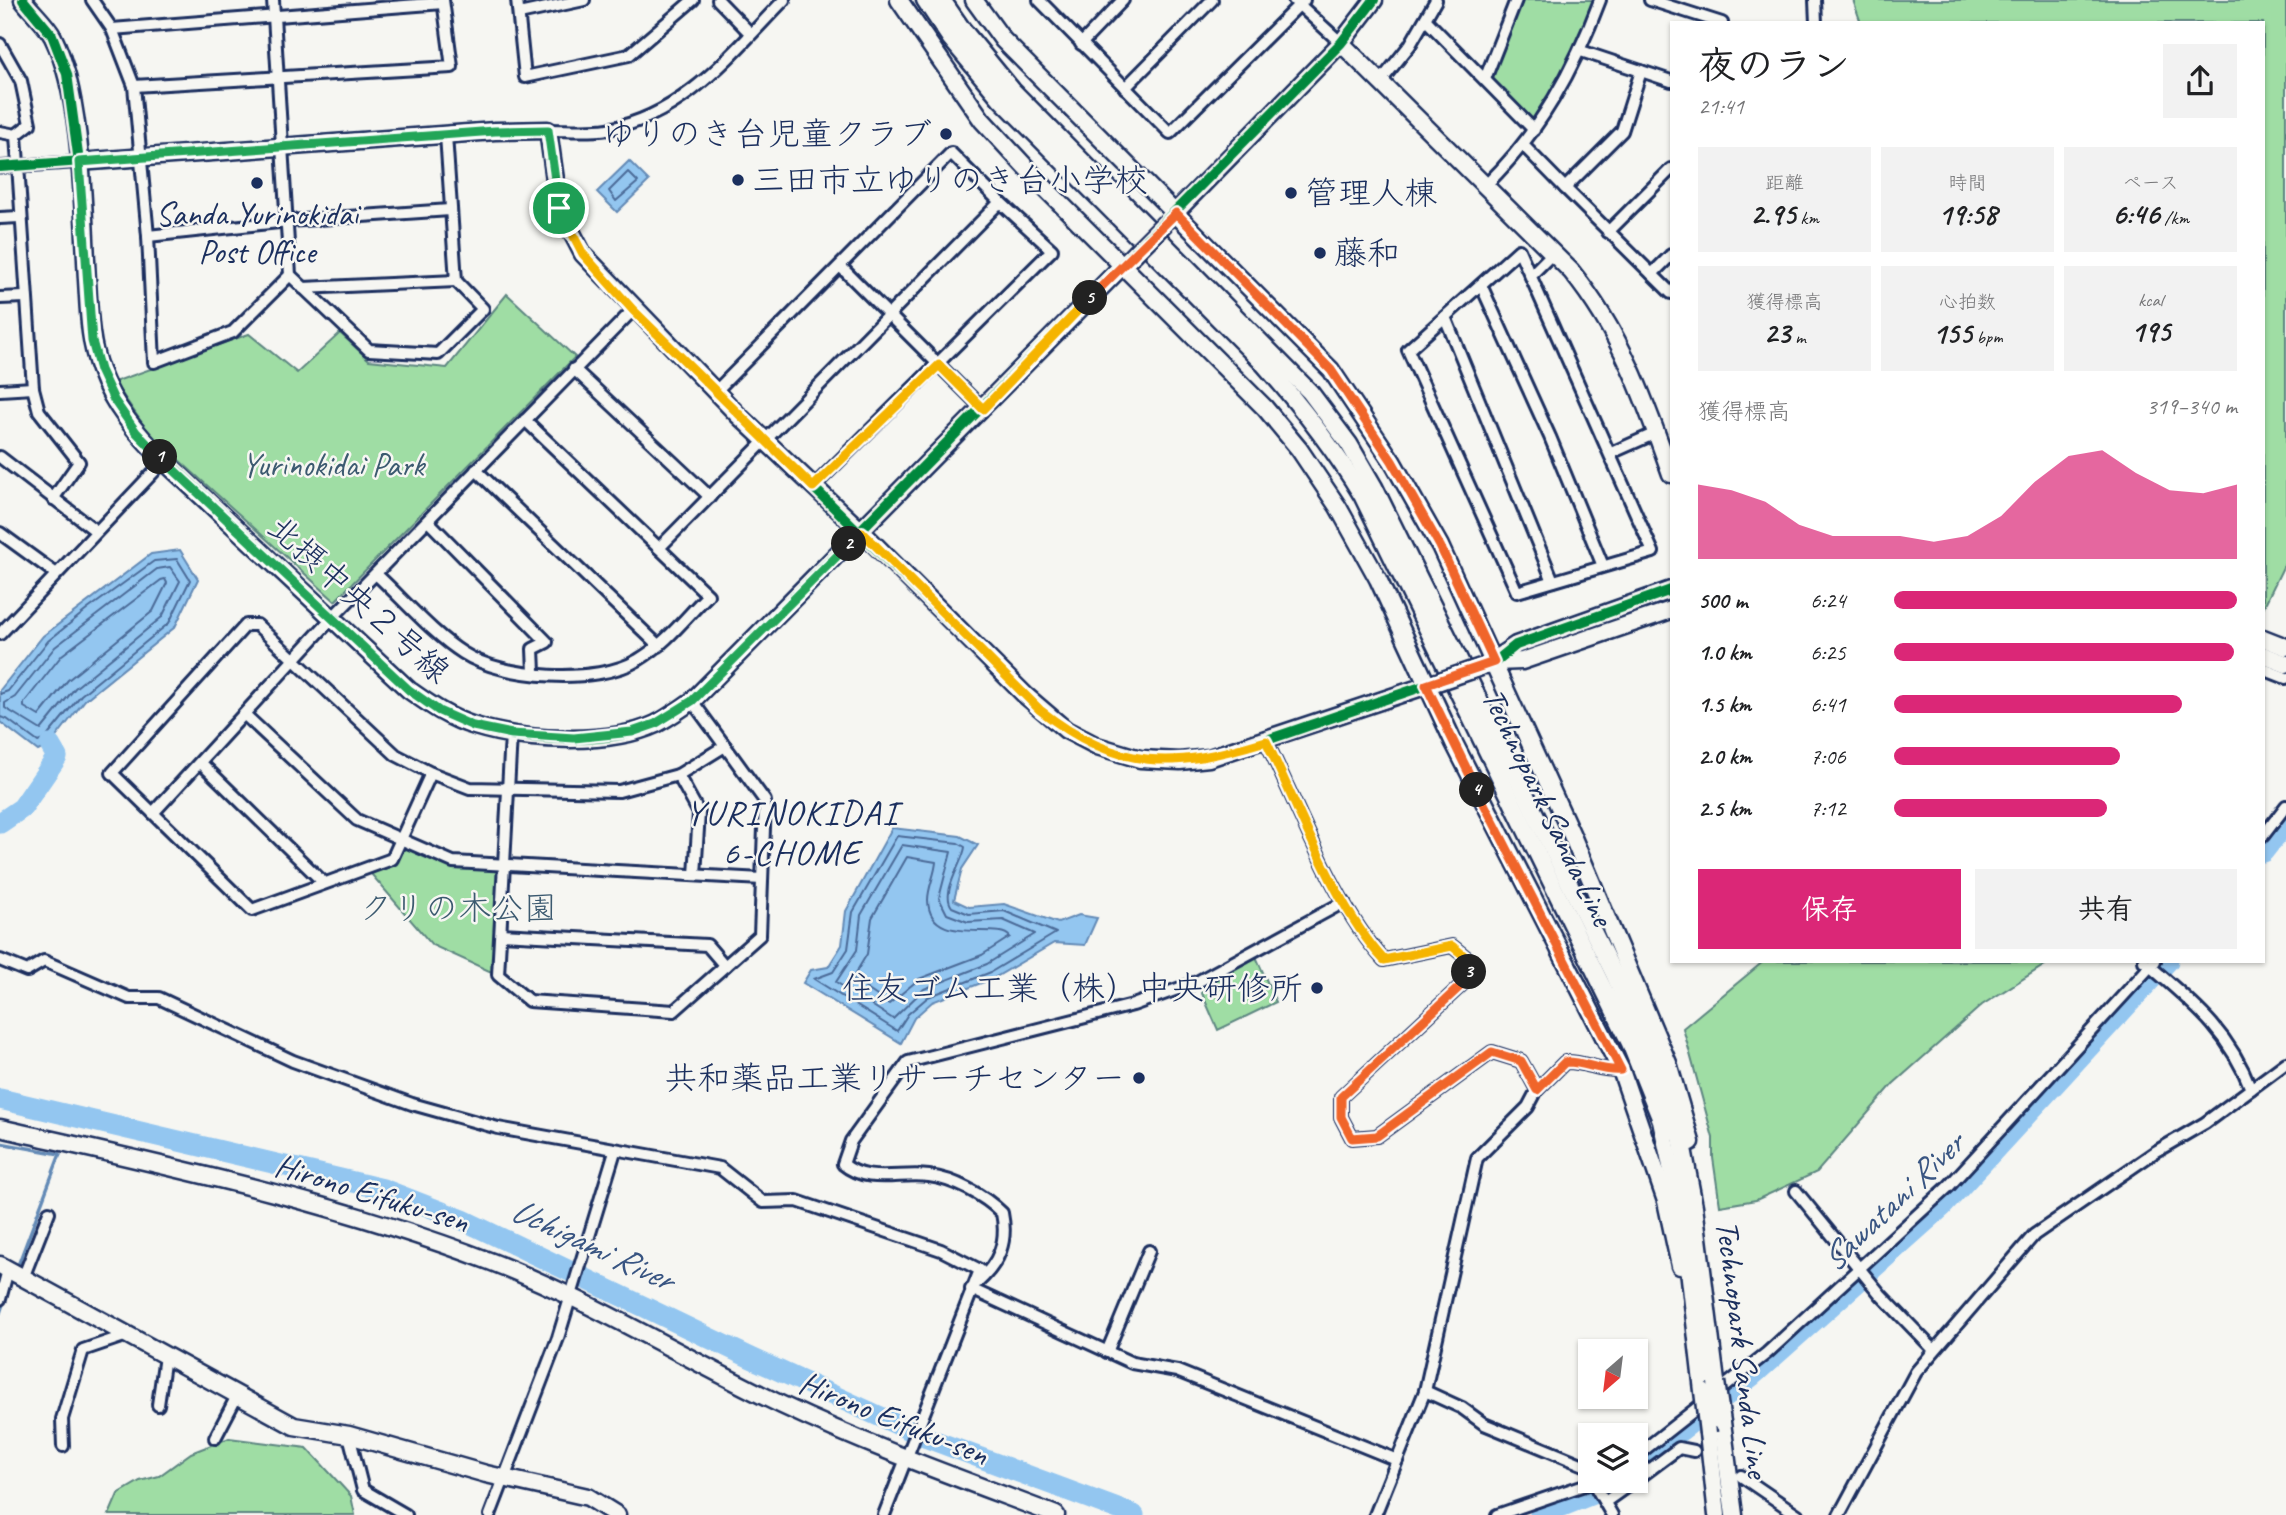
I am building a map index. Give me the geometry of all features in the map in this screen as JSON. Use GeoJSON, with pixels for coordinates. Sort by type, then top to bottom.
{"type":"FeatureCollection","features":[{"type":"Feature","properties":{"kind":"main road","name":"北摂中央２号線"},"geometry":{"type":"LineString","coordinates":[[23,0],[52,35],[67,74],[79,162],[92,341],[100,370],[114,400],[136,432],[164,461],[409,690],[439,711],[473,726],[512,734],[574,738],[632,732],[655,724],[692,701],[1170,218]]}},
{"type":"Feature","properties":{"kind":"main road"},"geometry":{"type":"LineString","coordinates":[[899,0],[982,120],[1121,266],[1213,354],[1299,449],[1338,508],[1433,683],[1621,1070],[1666,1201],[1695,1318]]}},
{"type":"Feature","properties":{"kind":"main road","name":"Technopark Sanda Line"},"geometry":{"type":"LineString","coordinates":[[925,0],[951,39],[1000,98],[1281,383],[1336,452],[1362,495],[1630,1043],[1661,1120],[1684,1226],[1695,1318],[1709,1386],[1722,1422],[1734,1515]]}},
{"type":"Feature","properties":{"kind":"main road","name":"Technopark Sanda Line"},"geometry":{"type":"LineString","coordinates":[[942,0],[1012,90],[1310,392],[1349,444],[1398,530],[1608,962],[1657,1071],[1681,1138],[1706,1284],[1708,1433],[1717,1515]]}},
{"type":"Feature","properties":{"kind":"main road"},"geometry":{"type":"LineString","coordinates":[[974,0],[1003,40],[1170,218],[1331,370],[1392,461],[1440,546],[1488,664],[1639,989],[1668,1063],[1686,1119],[1703,1201],[1712,1267],[1706,1284]]}},
{"type":"Feature","properties":{"kind":"main road"},"geometry":{"type":"LineString","coordinates":[[1170,218],[1341,43],[1374,0]]}},
{"type":"Feature","properties":{"kind":"main road"},"geometry":{"type":"LineString","coordinates":[[1341,43],[1553,253],[1597,304],[1619,340],[1670,471]]}},
{"type":"Feature","properties":{"kind":"main road"},"geometry":{"type":"LineString","coordinates":[[79,162],[548,130],[554,189],[568,229],[583,254],[633,310],[862,532],[1019,690],[1066,730],[1118,753],[1160,760],[1209,758],[1488,664],[1522,661],[1670,610]]}},
{"type":"Feature","properties":{"kind":"main road"},"geometry":{"type":"LineString","coordinates":[[1488,664],[1516,645],[1670,590]]}},
{"type":"Feature","properties":{"kind":"main road"},"geometry":{"type":"LineString","coordinates":[[2265,639],[2286,647]]}},
{"type":"Feature","properties":{"kind":"main road"},"geometry":{"type":"LineString","coordinates":[[2265,657],[2286,664]]}},
{"type":"Feature","properties":{"kind":"main road","name":"Hirono Eifuku-sen"},"geometry":{"type":"LineString","coordinates":[[0,1128],[243,1183],[415,1234],[496,1264],[570,1297],[782,1405],[1056,1515]]}},
{"type":"Feature","properties":{"kind":"main road"},"geometry":{"type":"LineString","coordinates":[[4,1268],[294,1426],[349,1435],[588,1497],[617,1515]]}},
{"type":"Feature","properties":{"kind":"street"},"geometry":{"type":"LineString","coordinates":[[92,0],[112,29],[134,86],[148,236],[154,362],[233,332],[290,275]]}},
{"type":"Feature","properties":{"kind":"street"},"geometry":{"type":"LineString","coordinates":[[273,0],[289,221],[290,275],[369,350],[438,354],[483,309],[456,281],[446,135]]}},
{"type":"Feature","properties":{"kind":"street"},"geometry":{"type":"LineString","coordinates":[[517,0],[525,77],[629,55],[693,0]]}},
{"type":"Feature","properties":{"kind":"street"},"geometry":{"type":"LineString","coordinates":[[519,14],[584,0]]}},
{"type":"Feature","properties":{"kind":"street"},"geometry":{"type":"LineString","coordinates":[[718,0],[751,34]]}},
{"type":"Feature","properties":{"kind":"street"},"geometry":{"type":"LineString","coordinates":[[548,130],[606,130],[634,123],[665,110],[697,87],[784,0]]}},
{"type":"Feature","properties":{"kind":"street"},"geometry":{"type":"LineString","coordinates":[[1039,0],[1170,133],[1299,2],[1341,43]]}},
{"type":"Feature","properties":{"kind":"street"},"geometry":{"type":"LineString","coordinates":[[1081,44],[1123,0]]}},
{"type":"Feature","properties":{"kind":"street"},"geometry":{"type":"LineString","coordinates":[[1125,88],[1212,0]]}},
{"type":"Feature","properties":{"kind":"street"},"geometry":{"type":"LineString","coordinates":[[1381,81],[1426,20],[1436,0]]}},
{"type":"Feature","properties":{"kind":"street"},"geometry":{"type":"LineString","coordinates":[[1485,79],[1516,0]]}},
{"type":"Feature","properties":{"kind":"street"},"geometry":{"type":"LineString","coordinates":[[1486,186],[1534,130],[1581,51],[1600,0]]}},
{"type":"Feature","properties":{"kind":"street"},"geometry":{"type":"LineString","coordinates":[[1650,0],[1716,21]]}},
{"type":"Feature","properties":{"kind":"street"},"geometry":{"type":"LineString","coordinates":[[1815,0],[1816,21]]}},
{"type":"Feature","properties":{"kind":"street"},"geometry":{"type":"LineString","coordinates":[[112,29],[443,2],[452,67],[134,86]]}},
{"type":"Feature","properties":{"kind":"street"},"geometry":{"type":"LineString","coordinates":[[1426,20],[1534,130]]}},
{"type":"Feature","properties":{"kind":"street"},"geometry":{"type":"LineString","coordinates":[[0,44],[5,62],[21,80],[30,124],[16,135],[0,132]]}},
{"type":"Feature","properties":{"kind":"street"},"geometry":{"type":"LineString","coordinates":[[1581,51],[1670,81]]}},
{"type":"Feature","properties":{"kind":"street"},"geometry":{"type":"LineString","coordinates":[[1565,188],[1622,131],[1641,71]]}},
{"type":"Feature","properties":{"kind":"street"},"geometry":{"type":"LineString","coordinates":[[16,135],[19,216],[33,388],[39,411],[79,463],[53,499]]}},
{"type":"Feature","properties":{"kind":"street"},"geometry":{"type":"LineString","coordinates":[[1523,145],[1670,292]]}},
{"type":"Feature","properties":{"kind":"street"},"geometry":{"type":"LineString","coordinates":[[715,392],[951,153],[1052,250],[813,487]]}},
{"type":"Feature","properties":{"kind":"street"},"geometry":{"type":"LineString","coordinates":[[0,167],[79,162]]}},
{"type":"Feature","properties":{"kind":"street"},"geometry":{"type":"LineString","coordinates":[[1608,232],[1670,170]]}},
{"type":"Feature","properties":{"kind":"street"},"geometry":{"type":"LineString","coordinates":[[659,548],[1000,202]]}},
{"type":"Feature","properties":{"kind":"street"},"geometry":{"type":"LineString","coordinates":[[148,236],[289,221],[450,210]]}},
{"type":"Feature","properties":{"kind":"street"},"geometry":{"type":"LineString","coordinates":[[0,218],[19,216]]}},
{"type":"Feature","properties":{"kind":"street"},"geometry":{"type":"LineString","coordinates":[[1519,250],[1531,275],[1653,552],[1517,592],[1408,350],[1519,250]]}},
{"type":"Feature","properties":{"kind":"street"},"geometry":{"type":"LineString","coordinates":[[1531,275],[1553,253]]}},
{"type":"Feature","properties":{"kind":"street"},"geometry":{"type":"LineString","coordinates":[[1652,274],[1670,256]]}},
{"type":"Feature","properties":{"kind":"street"},"geometry":{"type":"LineString","coordinates":[[841,267],[983,409]]}},
{"type":"Feature","properties":{"kind":"street"},"geometry":{"type":"LineString","coordinates":[[303,288],[456,281]]}},
{"type":"Feature","properties":{"kind":"street"},"geometry":{"type":"LineString","coordinates":[[1481,285],[1550,437],[1603,566]]}},
{"type":"Feature","properties":{"kind":"street"},"geometry":{"type":"LineString","coordinates":[[0,298],[25,297]]}},
{"type":"Feature","properties":{"kind":"street"},"geometry":{"type":"LineString","coordinates":[[153,813],[296,661],[333,617],[377,575],[633,310]]}},
{"type":"Feature","properties":{"kind":"street"},"geometry":{"type":"LineString","coordinates":[[1445,317],[1553,581]]}},
{"type":"Feature","properties":{"kind":"street"},"geometry":{"type":"LineString","coordinates":[[574,369],[710,497]]}},
{"type":"Feature","properties":{"kind":"street"},"geometry":{"type":"LineString","coordinates":[[0,390],[33,388]]}},
{"type":"Feature","properties":{"kind":"street"},"geometry":{"type":"LineString","coordinates":[[377,575],[461,652],[509,671],[572,675],[608,672],[637,662],[659,646],[708,595],[524,420]]}},
{"type":"Feature","properties":{"kind":"street"},"geometry":{"type":"LineString","coordinates":[[1611,453],[1656,433]]}},
{"type":"Feature","properties":{"kind":"street"},"geometry":{"type":"LineString","coordinates":[[0,457],[96,531]]}},
{"type":"Feature","properties":{"kind":"street"},"geometry":{"type":"LineString","coordinates":[[0,634],[4,621],[55,573],[164,461]]}},
{"type":"Feature","properties":{"kind":"street"},"geometry":{"type":"LineString","coordinates":[[476,470],[659,646]]}},
{"type":"Feature","properties":{"kind":"street"},"geometry":{"type":"LineString","coordinates":[[428,521],[547,642],[533,649],[534,672]]}},
{"type":"Feature","properties":{"kind":"street"},"geometry":{"type":"LineString","coordinates":[[0,533],[55,573]]}},
{"type":"Feature","properties":{"kind":"street"},"geometry":{"type":"LineString","coordinates":[[431,773],[392,859],[252,910],[112,773],[246,625],[257,625],[397,755],[431,773],[470,788],[619,791],[678,775],[725,746]]}},
{"type":"Feature","properties":{"kind":"street"},"geometry":{"type":"LineString","coordinates":[[2265,670],[2286,678]]}},
{"type":"Feature","properties":{"kind":"street"},"geometry":{"type":"LineString","coordinates":[[512,734],[498,975],[529,1001],[674,1011],[760,935],[765,801],[692,701]]}},
{"type":"Feature","properties":{"kind":"street"},"geometry":{"type":"LineString","coordinates":[[245,715],[357,820],[453,863],[762,879]]}},
{"type":"Feature","properties":{"kind":"street"},"geometry":{"type":"LineString","coordinates":[[1266,741],[1344,902],[1368,942],[1384,960],[1452,946],[1472,962],[1467,980],[1341,1097],[1341,1117],[1352,1138],[1377,1136],[1492,1052],[1521,1061],[1537,1090]]}},
{"type":"Feature","properties":{"kind":"street"},"geometry":{"type":"LineString","coordinates":[[201,763],[324,883]]}},
{"type":"Feature","properties":{"kind":"street"},"geometry":{"type":"LineString","coordinates":[[678,775],[699,813],[695,875]]}},
{"type":"Feature","properties":{"kind":"street"},"geometry":{"type":"LineString","coordinates":[[2265,833],[2286,806]]}},
{"type":"Feature","properties":{"kind":"street"},"geometry":{"type":"LineString","coordinates":[[971,1289],[996,1266],[1004,1235],[1002,1213],[992,1203],[946,1179],[925,1175],[867,1176],[843,1164],[851,1141],[908,1062],[1133,1005],[1197,982],[1344,902]]}},
{"type":"Feature","properties":{"kind":"street"},"geometry":{"type":"LineString","coordinates":[[501,934],[707,946],[725,967]]}},
{"type":"Feature","properties":{"kind":"street"},"geometry":{"type":"LineString","coordinates":[[0,960],[27,971],[44,961],[129,998],[159,998],[293,1061],[412,1104],[498,1128],[720,1168],[763,1202],[797,1201],[941,1250],[980,1270],[884,1515]]}},
{"type":"Feature","properties":{"kind":"street"},"geometry":{"type":"LineString","coordinates":[[1648,1447],[1767,1353],[1949,1186],[2150,963],[2225,1036],[2239,1057],[2252,1089]]}},
{"type":"Feature","properties":{"kind":"street"},"geometry":{"type":"LineString","coordinates":[[1375,1515],[1425,1391],[1477,1158],[1528,1107],[1537,1090],[1565,1062],[1579,1061],[1604,1071],[1621,1070]]}},
{"type":"Feature","properties":{"kind":"street"},"geometry":{"type":"LineString","coordinates":[[1839,1515],[1902,1394],[1934,1350],[2034,1235],[2155,1152],[2205,1123],[2286,1063]]}},
{"type":"Feature","properties":{"kind":"street"},"geometry":{"type":"LineString","coordinates":[[490,1515],[558,1338],[615,1151]]}},
{"type":"Feature","properties":{"kind":"street"},"geometry":{"type":"LineString","coordinates":[[1796,1191],[1859,1269],[1934,1350]]}},
{"type":"Feature","properties":{"kind":"street"},"geometry":{"type":"LineString","coordinates":[[23,1278],[48,1212]]}},
{"type":"Feature","properties":{"kind":"street"},"geometry":{"type":"LineString","coordinates":[[1107,1352],[1149,1251]]}},
{"type":"Feature","properties":{"kind":"street"},"geometry":{"type":"LineString","coordinates":[[0,1299],[4,1268]]}},
{"type":"Feature","properties":{"kind":"street"},"geometry":{"type":"LineString","coordinates":[[971,1289],[1132,1363],[1177,1371],[1397,1460]]}},
{"type":"Feature","properties":{"kind":"street"},"geometry":{"type":"LineString","coordinates":[[64,1446],[62,1419],[83,1350],[127,1335]]}},
{"type":"Feature","properties":{"kind":"street"},"geometry":{"type":"LineString","coordinates":[[158,1405],[165,1356]]}},
{"type":"Feature","properties":{"kind":"street"},"geometry":{"type":"LineString","coordinates":[[1425,1391],[1462,1408],[1484,1424],[1578,1463]]}},
{"type":"Feature","properties":{"kind":"street"},"geometry":{"type":"LineString","coordinates":[[215,1438],[237,1396]]}},
{"type":"Feature","properties":{"kind":"street"},"geometry":{"type":"LineString","coordinates":[[349,1435],[363,1490],[406,1515]]}},
{"type":"Feature","properties":{"kind":"street"},"geometry":{"type":"LineString","coordinates":[[1648,1471],[1679,1448],[1694,1451]]}},
{"type":"Feature","properties":{"kind":"street"},"geometry":{"type":"LineString","coordinates":[[1741,1476],[1798,1515]]}},
{"type":"Feature","properties":{"kind":"street"},"geometry":{"type":"LineString","coordinates":[[1497,1515],[1578,1488]]}},
{"type":"Feature","properties":{"kind":"street"},"geometry":{"type":"LineString","coordinates":[[1601,1493],[1612,1515]]}},
{"type":"Feature","properties":{"kind":"street"},"geometry":{"type":"LineString","coordinates":[[1605,1502],[1618,1493]]}},
{"type":"Feature","properties":{"kind":"green space"},"geometry":{"type":"Polygon","coordinates":[[[1516,0],[1600,0],[1534,130],[1485,79],[1516,0]]]}},
{"type":"Feature","properties":{"kind":"green space"},"geometry":{"type":"Polygon","coordinates":[[[1853,0],[2286,0],[2286,561],[2265,604],[2265,21],[1860,21],[1853,0]]]}},
{"type":"Feature","properties":{"kind":"green space","name":"Yurinokidai Park"},"geometry":{"type":"Polygon","coordinates":[[[507,294],[575,357],[335,601],[149,433],[114,382],[249,334],[297,373],[340,333],[369,360],[447,368],[507,294]]]}},
{"type":"Feature","properties":{"kind":"green space","name":"クリの木公園"},"geometry":{"type":"Polygon","coordinates":[[[400,839],[453,862],[505,867],[498,975],[432,945],[366,868],[392,859],[400,839]]]}},
{"type":"Feature","properties":{"kind":"green space"},"geometry":{"type":"Polygon","coordinates":[[[1254,952],[1276,1002],[1218,1030],[1197,982],[1254,952]]]}},
{"type":"Feature","properties":{"kind":"green space"},"geometry":{"type":"Polygon","coordinates":[[[1762,963],[2048,963],[1982,1005],[1893,1084],[1817,1172],[1756,1200],[1720,1206],[1713,1138],[1683,1028],[1762,963]]]}},
{"type":"Feature","properties":{"kind":"green space"},"geometry":{"type":"Polygon","coordinates":[[[229,1438],[307,1448],[351,1496],[355,1515],[109,1515],[118,1494],[140,1481],[159,1476],[191,1453],[229,1438]]]}},
{"type":"Feature","properties":{"kind":"water"},"geometry":{"type":"Polygon","coordinates":[[[629,161],[649,181],[617,212],[597,192],[629,161]]]}},
{"type":"Feature","properties":{"kind":"water"},"geometry":{"type":"Polygon","coordinates":[[[180,550],[198,579],[175,627],[85,700],[50,745],[38,751],[0,722],[0,690],[43,636],[151,554],[180,550]]]}},
{"type":"Feature","properties":{"kind":"water"},"geometry":{"type":"Polygon","coordinates":[[[892,828],[960,836],[978,845],[962,869],[954,900],[969,907],[1004,904],[1058,923],[1079,915],[1097,918],[1085,945],[1054,943],[994,978],[932,1002],[914,1018],[901,1043],[803,983],[811,970],[828,967],[842,945],[846,911],[892,828]]]}},
{"type":"Feature","properties":{"kind":"waterway"},"geometry":{"type":"LineString","coordinates":[[0,823],[22,808],[57,757],[50,745]]}},
{"type":"Feature","properties":{"kind":"waterway","name":"Sawatani River"},"geometry":{"type":"LineString","coordinates":[[2265,849],[2286,823]]}},
{"type":"Feature","properties":{"kind":"waterway","name":"Sawatani River"},"geometry":{"type":"LineString","coordinates":[[1648,1456],[1752,1376],[1942,1207],[2166,963]]}},
{"type":"Feature","properties":{"kind":"waterway","name":"Uchigami River"},"geometry":{"type":"LineString","coordinates":[[0,1099],[383,1189],[463,1220],[749,1357],[927,1438],[1134,1515]]}},
{"type":"Feature","properties":{"kind":"waterway"},"geometry":{"type":"LineString","coordinates":[[0,1143],[60,1154],[17,1268]]}},
{"type":"Feature","properties":{"kind":"waterway"},"geometry":{"type":"LineString","coordinates":[[7,1294],[12,1278]]}},
{"type":"Feature","properties":{"kind":"waterway"},"geometry":{"type":"LineString","coordinates":[[0,1313],[4,1301]]}},
{"type":"Feature","properties":{"kind":"waterway","name":"Sawatani River"},"geometry":{"type":"LineString","coordinates":[[1540,1515],[1593,1493]]}},
{"type":"Feature","properties":{"kind":"cycle path"},"geometry":{"type":"LineString","coordinates":[[23,0],[52,35],[67,74],[79,162],[92,341],[100,370],[114,400],[136,432],[409,690],[448,715],[475,726],[517,735],[566,739],[615,736],[637,731],[660,722],[692,701],[1341,43],[1374,0]]}},
{"type":"Feature","properties":{"kind":"cycle path"},"geometry":{"type":"LineString","coordinates":[[0,167],[495,131],[548,130],[556,189],[570,230],[594,266],[633,310],[1040,710],[1077,735],[1112,751],[1146,759],[1180,760],[1248,746],[1495,662],[1516,645],[1670,590]]}},
{"type":"Feature","properties":{"kind":"place","name":"ゆりのき台児童クラブ"},"geometry":{"type":"Point","coordinates":[946,134]}},
{"type":"Feature","properties":{"kind":"place","name":"三田市立ゆりのき台小学校"},"geometry":{"type":"Point","coordinates":[738,180]}},
{"type":"Feature","properties":{"kind":"place","name":"Sanda Yurinokidai Post Office"},"geometry":{"type":"Point","coordinates":[257,183]}},
{"type":"Feature","properties":{"kind":"place","name":"管理人棟"},"geometry":{"type":"Point","coordinates":[1291,193]}},
{"type":"Feature","properties":{"kind":"place","name":"藤和"},"geometry":{"type":"Point","coordinates":[1320,253]}},
{"type":"Feature","properties":{"kind":"place","name":"住友ゴム工業（株）中央研修所"},"geometry":{"type":"Point","coordinates":[1317,988]}},
{"type":"Feature","properties":{"kind":"place","name":"共和薬品工業リサーチセンター"},"geometry":{"type":"Point","coordinates":[1139,1078]}},
{"type":"Feature","properties":{"kind":"district","name":"YURINOKIDAI 6-CHOME"},"geometry":{"type":"Point","coordinates":[792,832]}},
{"type":"Feature","properties":{"kind":"route"},"geometry":{"type":"LineString","coordinates":[[548,130],[554,189],[559,208],[583,254],[633,310],[813,487],[939,365],[983,409],[1176,213],[1331,370],[1392,461],[1440,546],[1494,662],[1426,685],[1621,1070],[1604,1071],[1579,1061],[1565,1062],[1537,1090],[1521,1061],[1492,1052],[1377,1136],[1352,1138],[1341,1117],[1341,1097],[1467,980],[1472,962],[1452,946],[1384,960],[1368,942],[1344,902],[1266,741],[1209,758],[1180,761],[1140,759],[1097,746],[1066,730],[1019,690],[862,532],[692,701],[655,724],[632,732],[574,738],[512,734],[473,726],[439,711],[409,690],[164,461],[136,432],[114,400],[100,370],[92,341],[79,162],[284,149],[495,131],[548,130]]}}]}
